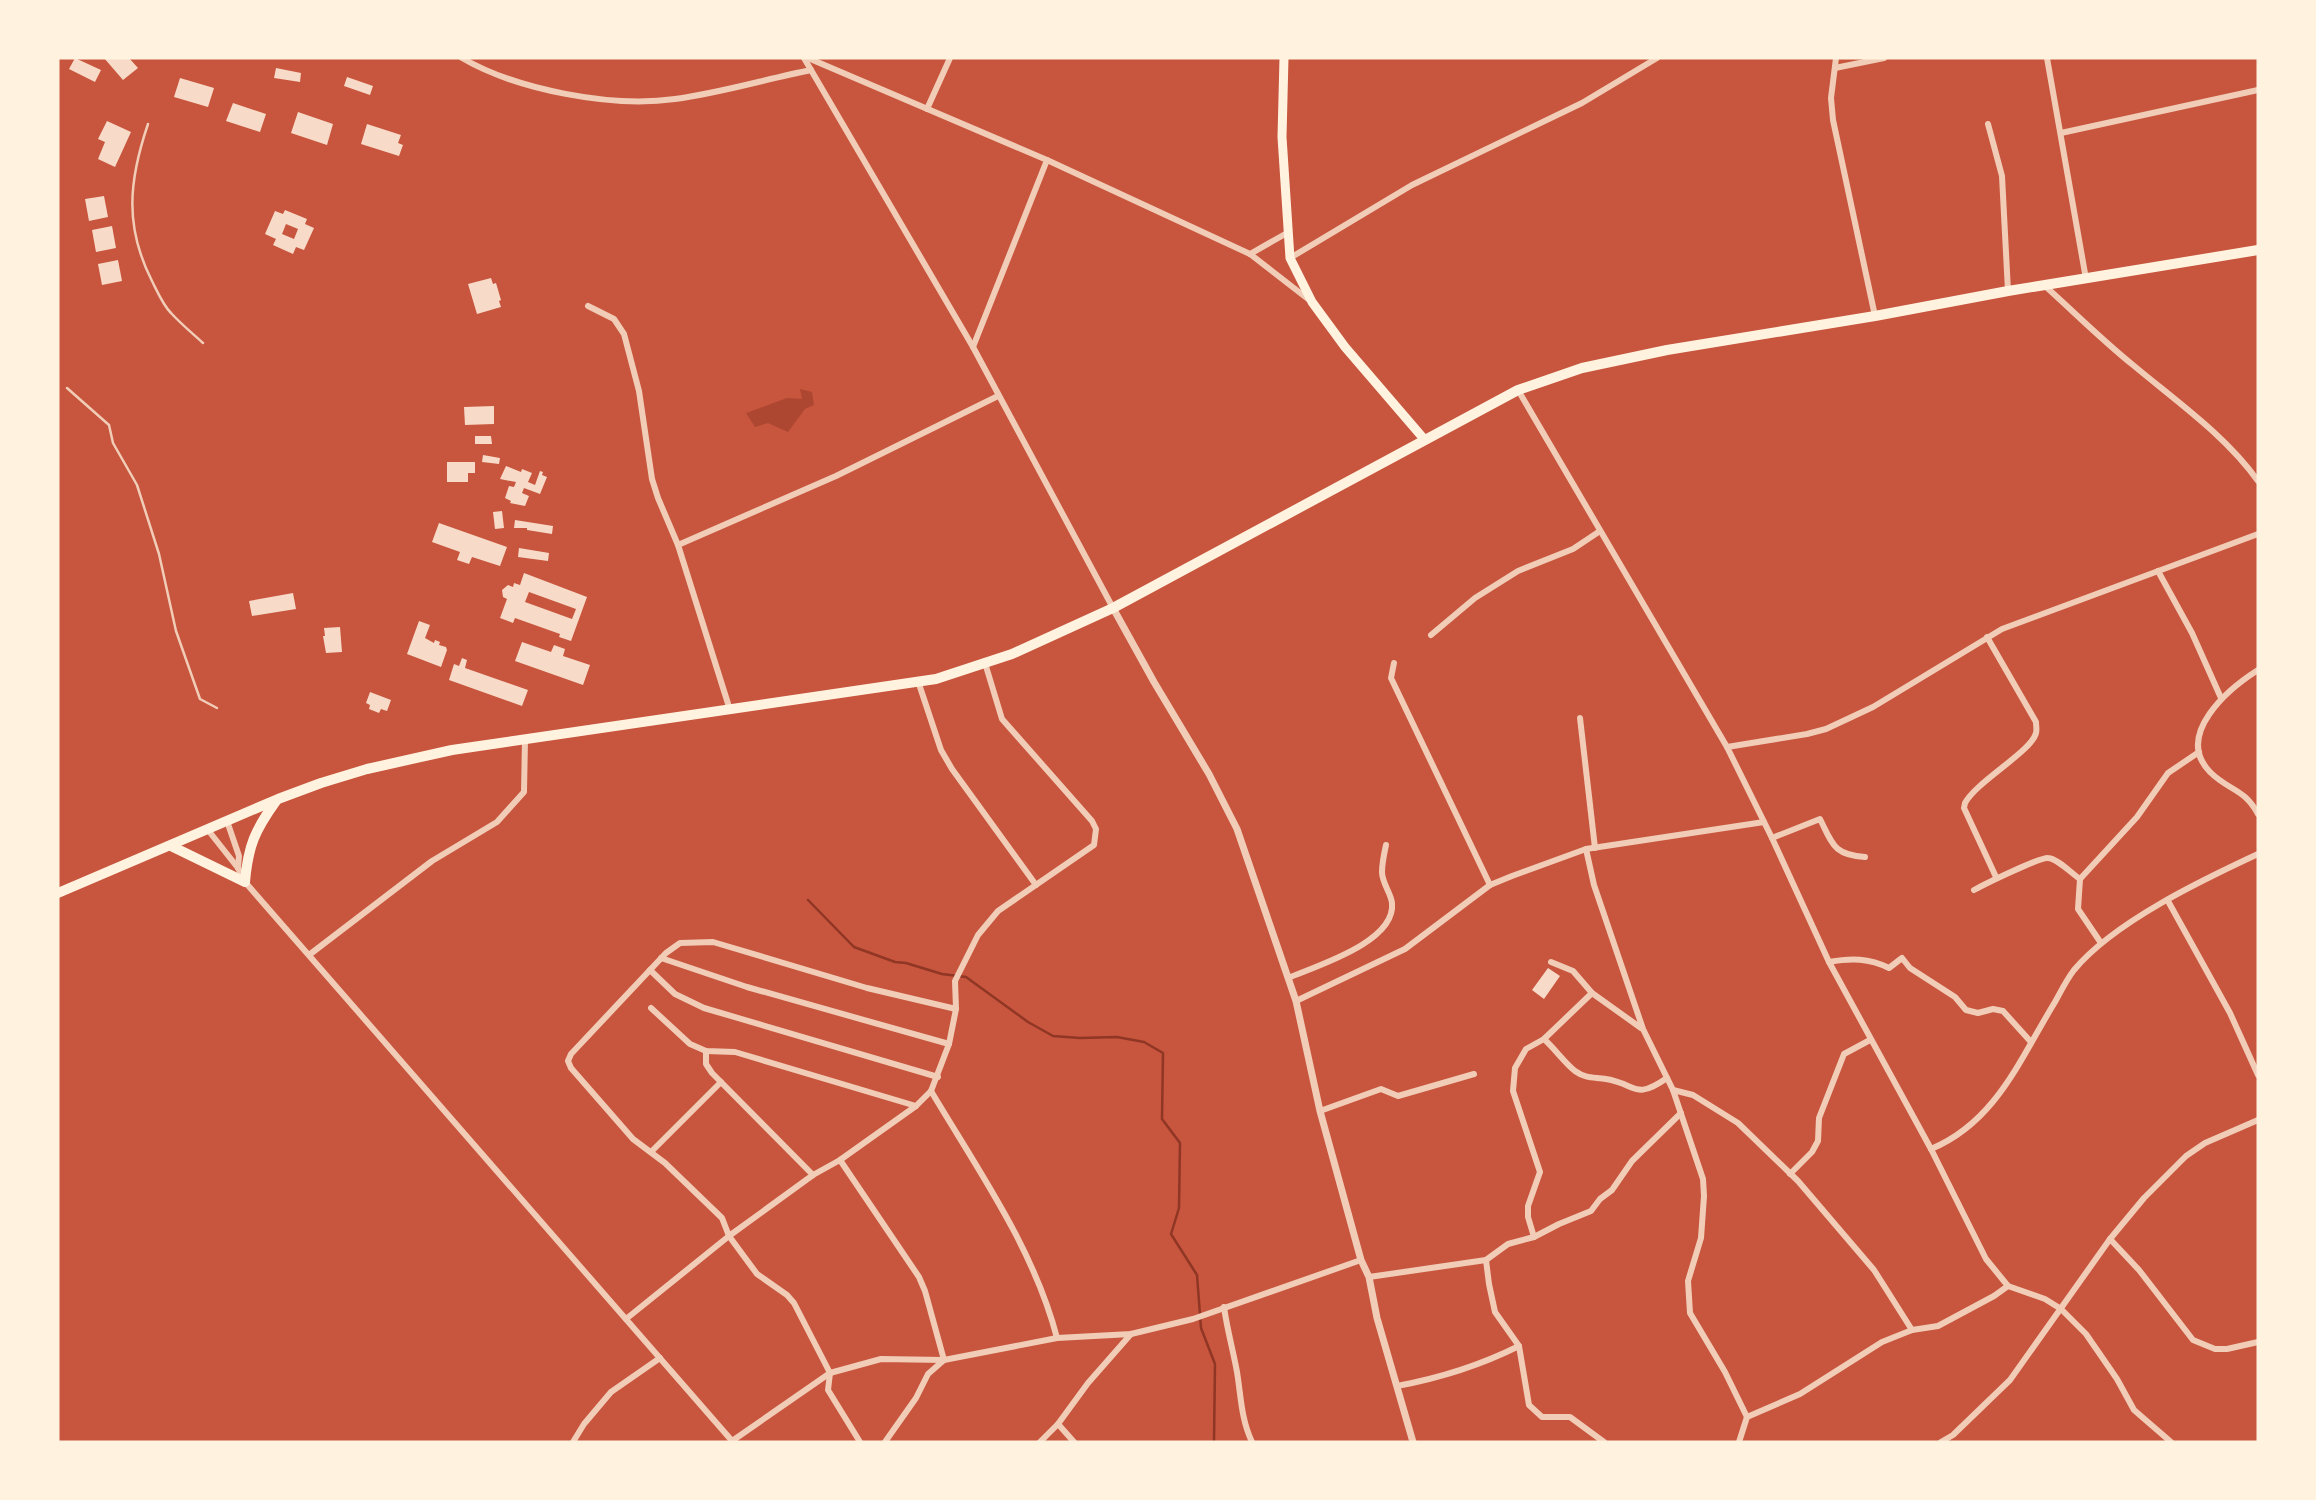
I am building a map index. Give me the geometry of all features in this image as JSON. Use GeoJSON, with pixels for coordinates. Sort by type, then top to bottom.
{"type":"FeatureCollection","features":[{"type":"Feature","properties":{"kind":"highway"},"geometry":{"type":"LineString","coordinates":[[58,893],[278,799],[321,782],[367,769],[452,750],[936,679],[1012,654],[1113,608],[1518,390],[1582,368],[1667,350],[2258,250]]}},
{"type":"Feature","properties":{"kind":"highway"},"geometry":{"type":"LineString","coordinates":[[171,846],[245,882],[252,841],[258,826],[278,799]]}},
{"type":"Feature","properties":{"kind":"main road"},"geometry":{"type":"LineString","coordinates":[[1284,58],[1282,137],[1290,258],[1312,302],[1345,347],[1424,439]]}},
{"type":"Feature","properties":{"kind":"street"},"geometry":{"type":"LineString","coordinates":[[462,58],[526,83],[615,101],[676,99],[811,70]]}},
{"type":"Feature","properties":{"kind":"street"},"geometry":{"type":"LineString","coordinates":[[806,58],[972,347],[1113,608],[1209,774],[1237,829],[1296,1002],[1320,1111],[1361,1260],[1369,1277],[1377,1318],[1413,1442]]}},
{"type":"Feature","properties":{"kind":"street"},"geometry":{"type":"LineString","coordinates":[[806,58],[1047,160],[1250,254],[1312,302]]}},
{"type":"Feature","properties":{"kind":"street"},"geometry":{"type":"LineString","coordinates":[[927,109],[950,58]]}},
{"type":"Feature","properties":{"kind":"street"},"geometry":{"type":"LineString","coordinates":[[1290,258],[1412,185],[1582,103],[1657,58]]}},
{"type":"Feature","properties":{"kind":"street"},"geometry":{"type":"LineString","coordinates":[[1836,58],[1831,98],[1833,120],[1875,316]]}},
{"type":"Feature","properties":{"kind":"street"},"geometry":{"type":"LineString","coordinates":[[1835,68],[1884,58]]}},
{"type":"Feature","properties":{"kind":"street"},"geometry":{"type":"LineString","coordinates":[[2047,58],[2086,279]]}},
{"type":"Feature","properties":{"kind":"street"},"geometry":{"type":"LineString","coordinates":[[2061,134],[2258,90]]}},
{"type":"Feature","properties":{"kind":"street"},"geometry":{"type":"LineString","coordinates":[[1988,124],[2002,176],[2008,291]]}},
{"type":"Feature","properties":{"kind":"street"},"geometry":{"type":"LineString","coordinates":[[972,347],[1047,160]]}},
{"type":"Feature","properties":{"kind":"street"},"geometry":{"type":"LineString","coordinates":[[1250,254],[1287,233]]}},
{"type":"Feature","properties":{"kind":"street"},"geometry":{"type":"LineString","coordinates":[[2045,286],[2128,361],[2223,440],[2258,481]]}},
{"type":"Feature","properties":{"kind":"street"},"geometry":{"type":"LineString","coordinates":[[588,306],[614,319],[624,334],[639,391],[652,478],[678,545],[730,710]]}},
{"type":"Feature","properties":{"kind":"street"},"geometry":{"type":"LineString","coordinates":[[1518,390],[1727,747],[1829,962],[1931,1149],[1986,1259],[2008,1286],[2045,1299],[2061,1309],[2095,1346],[2134,1410],[2171,1442]]}},
{"type":"Feature","properties":{"kind":"street"},"geometry":{"type":"LineString","coordinates":[[678,545],[836,476],[998,396]]}},
{"type":"Feature","properties":{"kind":"street"},"geometry":{"type":"LineString","coordinates":[[1431,635],[1475,598],[1507,577],[1573,549],[1600,531]]}},
{"type":"Feature","properties":{"kind":"street"},"geometry":{"type":"LineString","coordinates":[[1727,747],[1826,729],[1873,707],[2002,629],[2258,534]]}},
{"type":"Feature","properties":{"kind":"street"},"geometry":{"type":"LineString","coordinates":[[2158,571],[2192,634],[2221,698]]}},
{"type":"Feature","properties":{"kind":"street"},"geometry":{"type":"LineString","coordinates":[[1987,637],[2036,722],[2036,733],[2031,744],[2000,768],[1965,803],[1964,808],[1996,877]]}},
{"type":"Feature","properties":{"kind":"street"},"geometry":{"type":"LineString","coordinates":[[626,1319],[729,1236],[813,1175],[840,1160],[916,1106],[931,1091],[949,1044],[956,1009],[955,981],[978,935],[998,911],[1094,845],[1096,829],[1093,821],[1002,719],[985,663]]}},
{"type":"Feature","properties":{"kind":"street"},"geometry":{"type":"LineString","coordinates":[[1394,663],[1391,678],[1490,885]]}},
{"type":"Feature","properties":{"kind":"street"},"geometry":{"type":"LineString","coordinates":[[2258,670],[2221,698],[2210,711],[2201,733],[2199,752],[2208,770],[2250,800],[2258,814]]}},
{"type":"Feature","properties":{"kind":"street"},"geometry":{"type":"LineString","coordinates":[[918,681],[946,760],[1036,886]]}},
{"type":"Feature","properties":{"kind":"street"},"geometry":{"type":"LineString","coordinates":[[1580,718],[1595,848]]}},
{"type":"Feature","properties":{"kind":"street"},"geometry":{"type":"LineString","coordinates":[[309,955],[432,861],[497,822],[524,792],[525,739]]}},
{"type":"Feature","properties":{"kind":"street"},"geometry":{"type":"LineString","coordinates":[[2101,943],[2078,909],[2080,879],[2137,817],[2168,773],[2199,752]]}},
{"type":"Feature","properties":{"kind":"street"},"geometry":{"type":"LineString","coordinates":[[1772,838],[1820,819],[1834,847],[1848,856],[1865,857]]}},
{"type":"Feature","properties":{"kind":"street"},"geometry":{"type":"LineString","coordinates":[[228,821],[239,856],[238,868]]}},
{"type":"Feature","properties":{"kind":"street"},"geometry":{"type":"LineString","coordinates":[[1296,1002],[1405,949],[1490,885],[1586,849],[1764,822]]}},
{"type":"Feature","properties":{"kind":"street"},"geometry":{"type":"LineString","coordinates":[[208,830],[238,868],[245,882],[732,1441],[830,1373],[881,1359],[944,1360],[1057,1338],[1131,1334],[1193,1319],[1361,1260]]}},
{"type":"Feature","properties":{"kind":"street"},"geometry":{"type":"LineString","coordinates":[[1288,978],[1340,956],[1385,927],[1391,914],[1392,901],[1382,874],[1386,845]]}},
{"type":"Feature","properties":{"kind":"street"},"geometry":{"type":"LineString","coordinates":[[1586,849],[1594,885],[1643,1029],[1673,1090],[1703,1179],[1701,1238],[1688,1282],[1690,1313],[1694,1324],[1725,1371],[1747,1417],[1739,1442]]}},
{"type":"Feature","properties":{"kind":"street"},"geometry":{"type":"LineString","coordinates":[[1931,1149],[1953,1140],[1982,1116],[2006,1084],[2074,971],[2101,943],[2146,913],[2258,854]]}},
{"type":"Feature","properties":{"kind":"street"},"geometry":{"type":"LineString","coordinates":[[1974,890],[1996,877],[2048,858],[2080,879]]}},
{"type":"Feature","properties":{"kind":"street"},"geometry":{"type":"LineString","coordinates":[[2168,901],[2230,1013],[2258,1075]]}},
{"type":"Feature","properties":{"kind":"street"},"geometry":{"type":"LineString","coordinates":[[860,1442],[828,1390],[830,1373],[794,1303],[757,1274],[729,1236],[722,1218],[665,1163],[633,1139],[571,1068],[568,1061],[571,1054],[661,958],[680,943],[713,942],[867,988],[956,1009]]}},
{"type":"Feature","properties":{"kind":"street"},"geometry":{"type":"LineString","coordinates":[[661,958],[747,986],[949,1044]]}},
{"type":"Feature","properties":{"kind":"street"},"geometry":{"type":"LineString","coordinates":[[1829,962],[1851,958],[1880,963],[1889,968],[1902,958],[1910,968],[1955,998],[1966,1010],[1978,1013],[1993,1009],[2003,1011],[2031,1042]]}},
{"type":"Feature","properties":{"kind":"street"},"geometry":{"type":"LineString","coordinates":[[1551,962],[1573,971],[1592,993],[1643,1029]]}},
{"type":"Feature","properties":{"kind":"street"},"geometry":{"type":"LineString","coordinates":[[650,970],[675,994],[688,1002],[938,1077]]}},
{"type":"Feature","properties":{"kind":"street"},"geometry":{"type":"LineString","coordinates":[[1534,1237],[1528,1206],[1541,1172],[1527,1136],[1513,1084],[1515,1068],[1526,1049],[1545,1039],[1592,993]]}},
{"type":"Feature","properties":{"kind":"street"},"geometry":{"type":"LineString","coordinates":[[651,1008],[690,1044],[706,1051],[736,1052],[916,1106]]}},
{"type":"Feature","properties":{"kind":"street"},"geometry":{"type":"LineString","coordinates":[[1545,1039],[1574,1070],[1594,1080],[1606,1079],[1632,1090],[1651,1089],[1667,1078]]}},
{"type":"Feature","properties":{"kind":"street"},"geometry":{"type":"LineString","coordinates":[[1790,1174],[1812,1152],[1818,1141],[1819,1118],[1844,1054],[1870,1040]]}},
{"type":"Feature","properties":{"kind":"street"},"geometry":{"type":"LineString","coordinates":[[706,1051],[706,1064],[721,1083],[813,1175]]}},
{"type":"Feature","properties":{"kind":"street"},"geometry":{"type":"LineString","coordinates":[[1320,1111],[1381,1089],[1398,1096],[1474,1074]]}},
{"type":"Feature","properties":{"kind":"street"},"geometry":{"type":"LineString","coordinates":[[651,1153],[721,1083]]}},
{"type":"Feature","properties":{"kind":"street"},"geometry":{"type":"LineString","coordinates":[[1673,1090],[1693,1095],[1738,1123],[1790,1174],[1874,1270],[1912,1330]]}},
{"type":"Feature","properties":{"kind":"street"},"geometry":{"type":"LineString","coordinates":[[931,1091],[1031,1265],[1040,1283],[1057,1338]]}},
{"type":"Feature","properties":{"kind":"street"},"geometry":{"type":"LineString","coordinates":[[1369,1277],[1486,1260],[1508,1244],[1534,1237],[1591,1211],[1600,1199],[1612,1190],[1632,1161],[1681,1113]]}},
{"type":"Feature","properties":{"kind":"street"},"geometry":{"type":"LineString","coordinates":[[1941,1442],[1953,1435],[2010,1380],[2126,1216],[2186,1156],[2205,1143],[2258,1120]]}},
{"type":"Feature","properties":{"kind":"street"},"geometry":{"type":"LineString","coordinates":[[840,1160],[919,1277],[944,1360]]}},
{"type":"Feature","properties":{"kind":"street"},"geometry":{"type":"LineString","coordinates":[[2109,1239],[2139,1270],[2193,1340],[2202,1345],[2227,1349],[2258,1342]]}},
{"type":"Feature","properties":{"kind":"street"},"geometry":{"type":"LineString","coordinates":[[1486,1260],[1495,1312],[1519,1346],[1529,1405],[1535,1413],[1548,1418],[1570,1416],[1604,1442]]}},
{"type":"Feature","properties":{"kind":"street"},"geometry":{"type":"LineString","coordinates":[[1747,1417],[1800,1395],[1882,1342],[1912,1330],[1938,1325],[2008,1286]]}},
{"type":"Feature","properties":{"kind":"street"},"geometry":{"type":"LineString","coordinates":[[1224,1307],[1238,1376],[1241,1412],[1252,1442]]}},
{"type":"Feature","properties":{"kind":"street"},"geometry":{"type":"LineString","coordinates":[[1040,1442],[1058,1424],[1088,1383],[1131,1334]]}},
{"type":"Feature","properties":{"kind":"street"},"geometry":{"type":"LineString","coordinates":[[1397,1386],[1459,1372],[1519,1346]]}},
{"type":"Feature","properties":{"kind":"street"},"geometry":{"type":"LineString","coordinates":[[573,1442],[584,1424],[611,1392],[660,1358]]}},
{"type":"Feature","properties":{"kind":"street"},"geometry":{"type":"LineString","coordinates":[[885,1442],[916,1398],[928,1374],[944,1360]]}},
{"type":"Feature","properties":{"kind":"street"},"geometry":{"type":"LineString","coordinates":[[1058,1424],[1074,1442]]}},
{"type":"Feature","properties":{"kind":"lane"},"geometry":{"type":"LineString","coordinates":[[148,124],[134,167],[132,223],[146,270],[169,312],[203,342]]}},
{"type":"Feature","properties":{"kind":"lane"},"geometry":{"type":"LineString","coordinates":[[67,387],[109,425],[113,443],[137,485],[159,554],[176,631],[200,699],[217,708]]}},
{"type":"Feature","properties":{"kind":"shaded area"},"geometry":{"type":"Polygon","coordinates":[[[800,389],[812,392],[814,405],[805,409],[788,432],[768,423],[755,427],[746,413],[787,398],[802,399],[800,389]]]}},
{"type":"Feature","properties":{"kind":"building"},"geometry":{"type":"Polygon","coordinates":[[[75,58],[101,70],[95,82],[69,69],[75,58]]]}},
{"type":"Feature","properties":{"kind":"building"},"geometry":{"type":"Polygon","coordinates":[[[104,58],[129,58],[138,68],[123,80],[104,58]]]}},
{"type":"Feature","properties":{"kind":"building"},"geometry":{"type":"Polygon","coordinates":[[[276,68],[301,73],[300,82],[274,78],[276,68]]]}},
{"type":"Feature","properties":{"kind":"building"},"geometry":{"type":"Polygon","coordinates":[[[347,77],[373,86],[370,95],[344,86],[347,77]]]}},
{"type":"Feature","properties":{"kind":"building"},"geometry":{"type":"Polygon","coordinates":[[[180,78],[214,88],[208,107],[174,97],[180,78]]]}},
{"type":"Feature","properties":{"kind":"building"},"geometry":{"type":"Polygon","coordinates":[[[233,103],[266,114],[260,132],[226,121],[233,103]]]}},
{"type":"Feature","properties":{"kind":"building"},"geometry":{"type":"Polygon","coordinates":[[[298,112],[333,124],[327,145],[291,133],[298,112]]]}},
{"type":"Feature","properties":{"kind":"building"},"geometry":{"type":"Polygon","coordinates":[[[107,121],[131,132],[115,167],[98,159],[105,142],[98,139],[107,121]]]}},
{"type":"Feature","properties":{"kind":"building"},"geometry":{"type":"Polygon","coordinates":[[[367,124],[401,135],[398,143],[403,145],[399,156],[361,144],[367,124]]]}},
{"type":"Feature","properties":{"kind":"building"},"geometry":{"type":"Polygon","coordinates":[[[104,196],[108,217],[89,221],[85,199],[104,196]]]}},
{"type":"Feature","properties":{"kind":"building"},"geometry":{"type":"Polygon","coordinates":[[[285,210],[307,219],[305,224],[314,228],[304,250],[296,247],[293,254],[273,245],[276,239],[265,234],[275,211],[283,214],[285,210]],[[286,224],[282,234],[294,239],[298,229],[286,224]]]}},
{"type":"Feature","properties":{"kind":"building"},"geometry":{"type":"Polygon","coordinates":[[[112,226],[116,248],[96,252],[92,230],[112,226]]]}},
{"type":"Feature","properties":{"kind":"building"},"geometry":{"type":"Polygon","coordinates":[[[118,260],[122,281],[102,285],[98,264],[118,260]]]}},
{"type":"Feature","properties":{"kind":"building"},"geometry":{"type":"Polygon","coordinates":[[[491,278],[493,284],[496,283],[501,307],[477,314],[468,284],[491,278]]]}},
{"type":"Feature","properties":{"kind":"building"},"geometry":{"type":"Polygon","coordinates":[[[494,406],[494,424],[465,425],[464,407],[494,406]]]}},
{"type":"Feature","properties":{"kind":"building"},"geometry":{"type":"Polygon","coordinates":[[[475,436],[491,436],[492,444],[475,444],[475,436]]]}},
{"type":"Feature","properties":{"kind":"building"},"geometry":{"type":"Polygon","coordinates":[[[483,455],[500,458],[499,464],[482,462],[483,455]]]}},
{"type":"Feature","properties":{"kind":"building"},"geometry":{"type":"Polygon","coordinates":[[[447,462],[475,462],[475,473],[468,473],[468,482],[447,482],[447,462]]]}},
{"type":"Feature","properties":{"kind":"building"},"geometry":{"type":"Polygon","coordinates":[[[506,466],[532,473],[528,482],[535,485],[540,471],[547,477],[540,494],[524,488],[522,493],[529,496],[525,506],[510,503],[511,501],[505,498],[509,486],[514,487],[516,482],[500,479],[506,466]]]}},
{"type":"Feature","properties":{"kind":"building"},"geometry":{"type":"Polygon","coordinates":[[[502,511],[504,528],[495,529],[493,512],[502,511]]]}},
{"type":"Feature","properties":{"kind":"building"},"geometry":{"type":"Polygon","coordinates":[[[515,520],[553,526],[552,534],[514,528],[515,520]]]}},
{"type":"Feature","properties":{"kind":"building"},"geometry":{"type":"Polygon","coordinates":[[[439,523],[507,547],[500,566],[472,557],[469,564],[457,560],[460,552],[432,542],[439,523]]]}},
{"type":"Feature","properties":{"kind":"building"},"geometry":{"type":"Polygon","coordinates":[[[519,548],[549,553],[548,561],[518,557],[519,548]]]}},
{"type":"Feature","properties":{"kind":"building"},"geometry":{"type":"Polygon","coordinates":[[[524,573],[587,597],[571,641],[559,637],[560,634],[515,618],[513,623],[500,618],[507,599],[503,597],[502,590],[508,585],[513,587],[514,583],[520,585],[524,573]],[[529,592],[525,602],[572,619],[576,609],[529,592]]]}},
{"type":"Feature","properties":{"kind":"building"},"geometry":{"type":"Polygon","coordinates":[[[293,593],[296,609],[252,616],[249,601],[293,593]]]}},
{"type":"Feature","properties":{"kind":"building"},"geometry":{"type":"Polygon","coordinates":[[[419,621],[430,625],[425,638],[434,643],[435,640],[440,642],[439,645],[446,647],[441,667],[407,654],[419,621]]]}},
{"type":"Feature","properties":{"kind":"building"},"geometry":{"type":"Polygon","coordinates":[[[340,627],[342,652],[326,653],[324,628],[340,627]]]}},
{"type":"Feature","properties":{"kind":"building"},"geometry":{"type":"Polygon","coordinates":[[[522,642],[551,652],[554,645],[565,649],[563,656],[590,665],[583,685],[515,661],[522,642]]]}},
{"type":"Feature","properties":{"kind":"building"},"geometry":{"type":"Polygon","coordinates":[[[462,658],[467,660],[465,668],[528,690],[522,706],[449,680],[454,664],[459,666],[462,658]]]}},
{"type":"Feature","properties":{"kind":"building"},"geometry":{"type":"Polygon","coordinates":[[[370,692],[391,700],[387,711],[381,709],[379,713],[369,709],[370,705],[366,703],[370,692]]]}},
{"type":"Feature","properties":{"kind":"building"},"geometry":{"type":"Polygon","coordinates":[[[1548,968],[1560,976],[1544,999],[1532,990],[1548,968]]]}},
{"type":"Feature","properties":{"kind":"waterway"},"geometry":{"type":"LineString","coordinates":[[808,900],[854,947],[895,962],[966,977],[1028,1022],[1053,1036],[1117,1037],[1144,1042],[1163,1053],[1162,1119],[1180,1143],[1179,1208],[1171,1234],[1197,1275],[1201,1328],[1215,1364],[1214,1442]]}}]}
